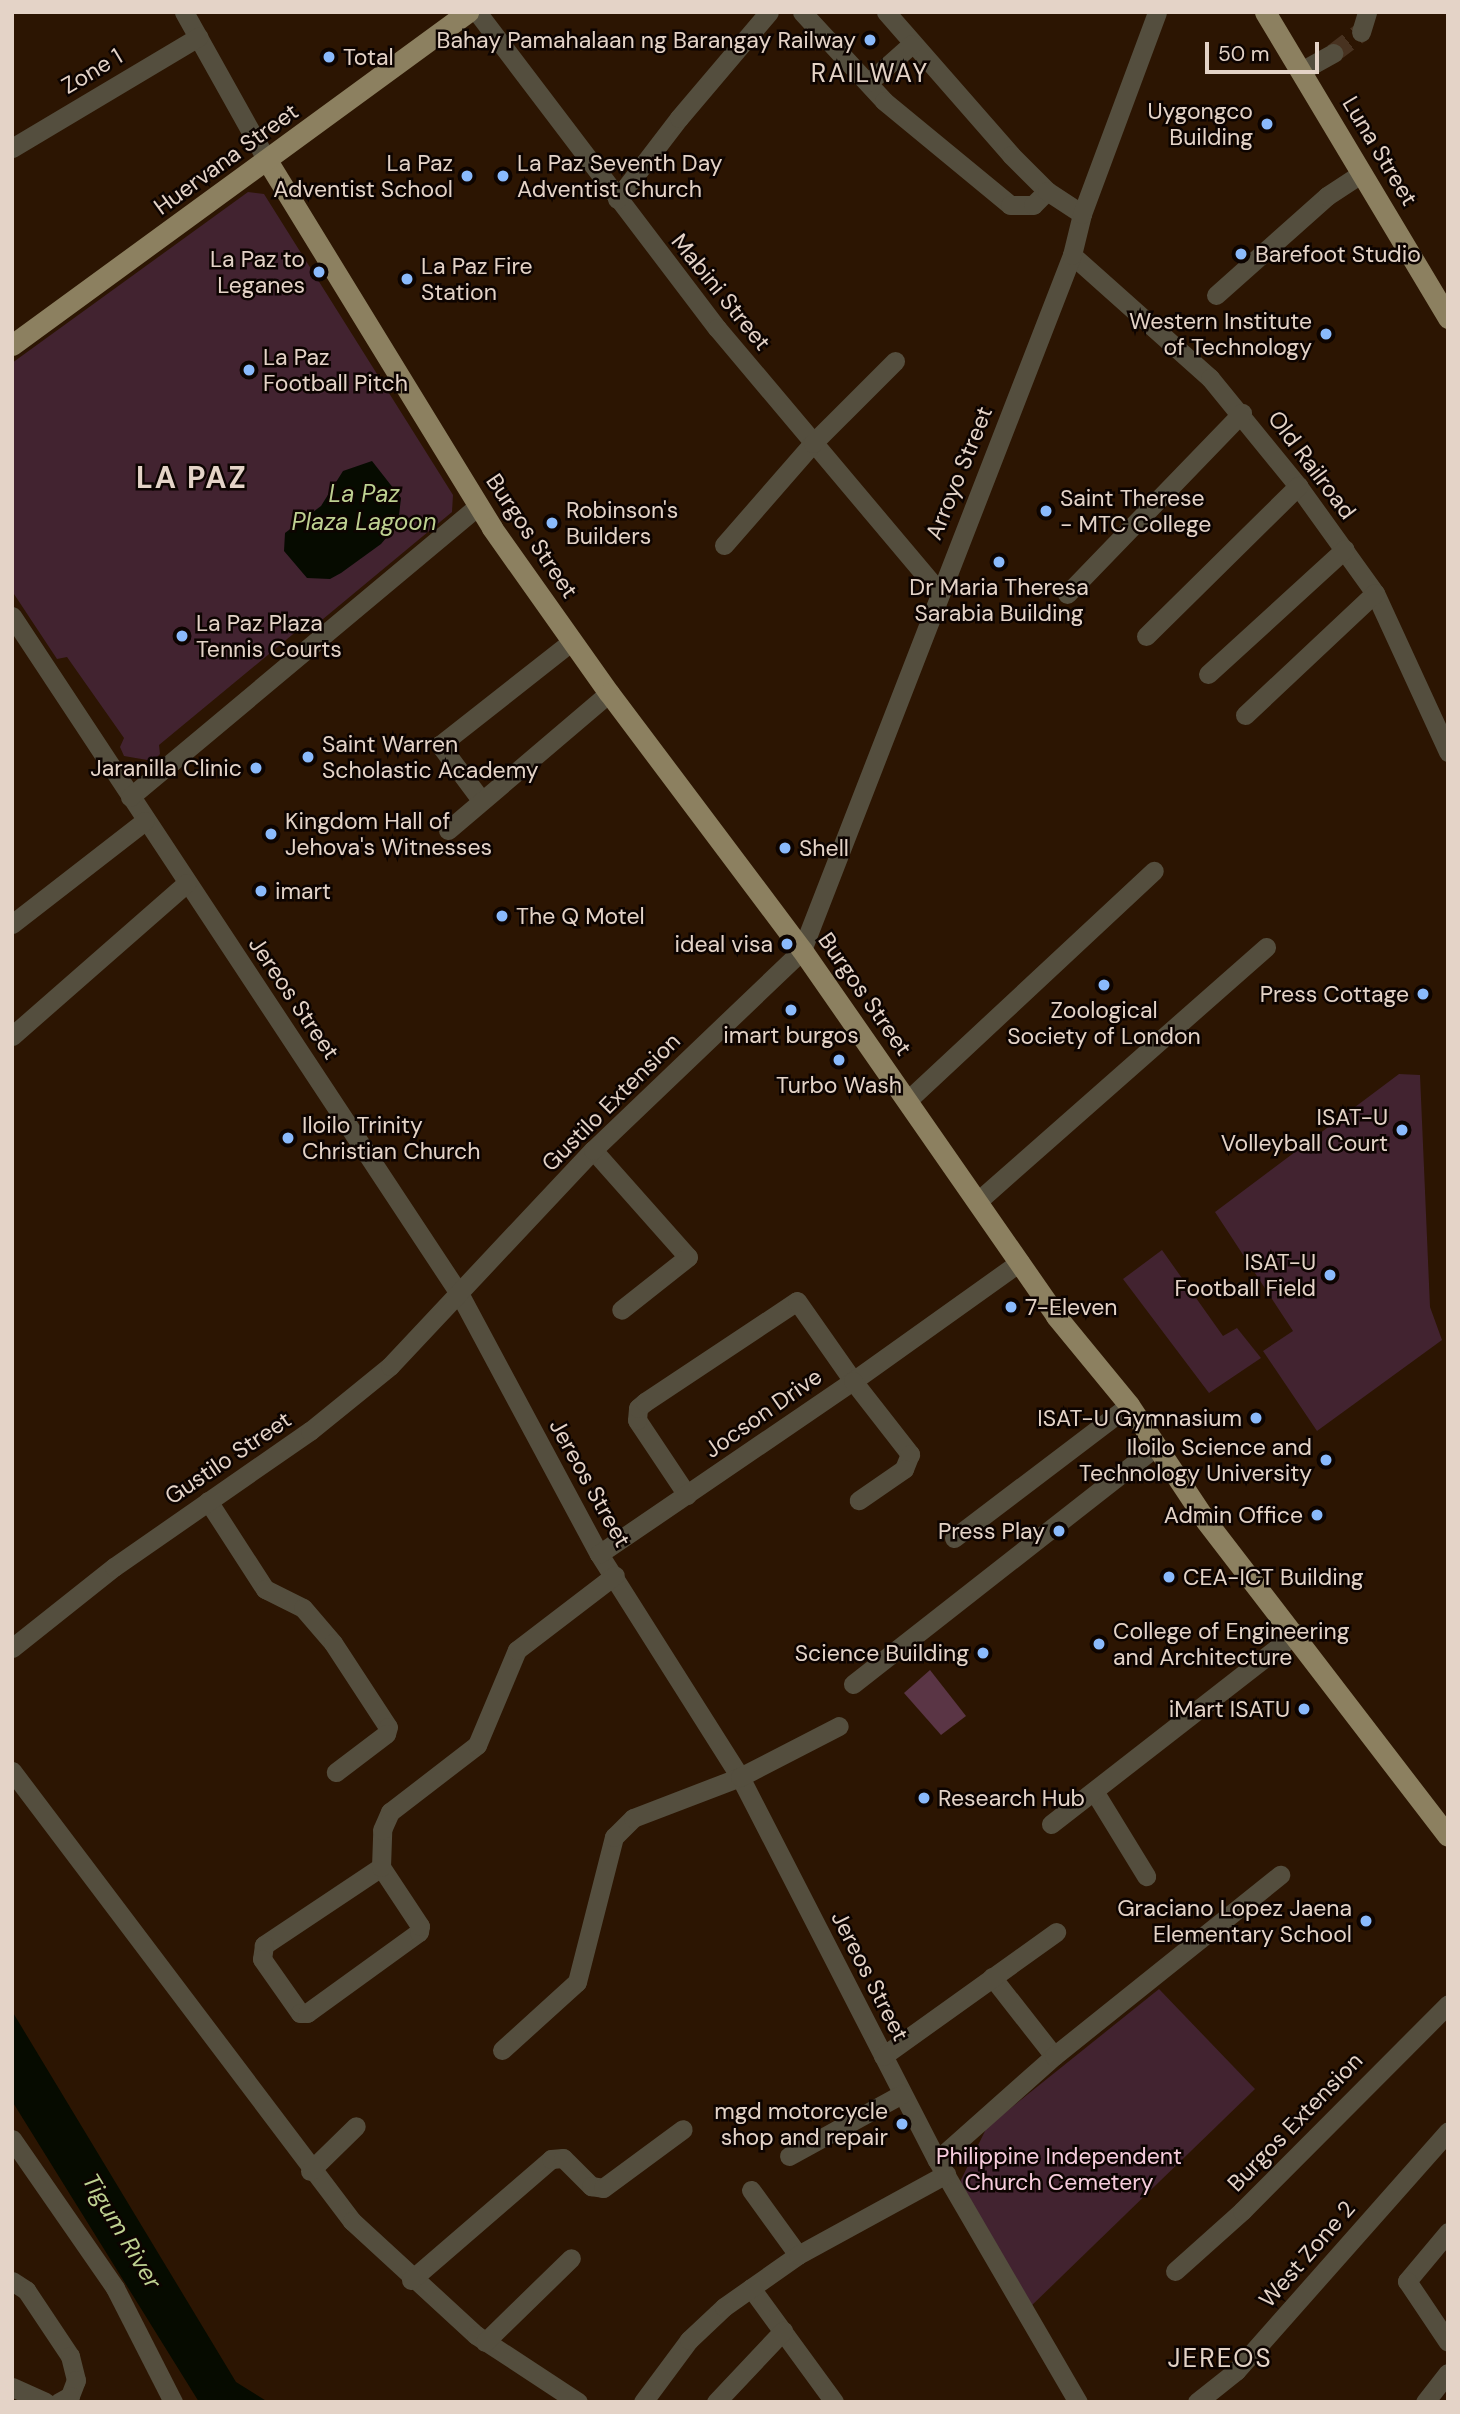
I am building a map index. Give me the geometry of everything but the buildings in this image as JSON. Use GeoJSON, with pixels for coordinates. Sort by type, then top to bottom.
{"type":"FeatureCollection","features":[{"type":"Feature","properties":{"kind":"main road","name":"Huervana Street"},"geometry":{"type":"LineString","coordinates":[[12,345],[268,162],[468,12]]}},
{"type":"Feature","properties":{"kind":"main road","name":"Luna Street"},"geometry":{"type":"LineString","coordinates":[[1265,12],[1448,318]]}},
{"type":"Feature","properties":{"kind":"main road","name":"Burgos Street"},"geometry":{"type":"LineString","coordinates":[[268,162],[478,506],[572,641],[802,950],[1056,1316],[1129,1405],[1206,1521],[1296,1633],[1448,1836]]}},
{"type":"Feature","properties":{"kind":"street"},"geometry":{"type":"LineString","coordinates":[[184,12],[268,162]]}},
{"type":"Feature","properties":{"kind":"street","name":"Mabini Street"},"geometry":{"type":"LineString","coordinates":[[477,12],[617,199],[813,443],[939,592]]}},
{"type":"Feature","properties":{"kind":"street"},"geometry":{"type":"LineString","coordinates":[[617,199],[769,12]]}},
{"type":"Feature","properties":{"kind":"street"},"geometry":{"type":"LineString","coordinates":[[802,12],[884,101],[1010,205],[1033,205],[1047,191]]}},
{"type":"Feature","properties":{"kind":"street"},"geometry":{"type":"LineString","coordinates":[[886,12],[1047,191],[1082,214]]}},
{"type":"Feature","properties":{"kind":"street","name":"Arroyo Street"},"geometry":{"type":"LineString","coordinates":[[802,950],[1072,255],[1082,214],[1157,12]]}},
{"type":"Feature","properties":{"kind":"street"},"geometry":{"type":"LineString","coordinates":[[1362,32],[1367,12]]}},
{"type":"Feature","properties":{"kind":"street","name":"Zone 1"},"geometry":{"type":"LineString","coordinates":[[12,148],[198,37]]}},
{"type":"Feature","properties":{"kind":"street"},"geometry":{"type":"LineString","coordinates":[[869,82],[912,44]]}},
{"type":"Feature","properties":{"kind":"street"},"geometry":{"type":"LineString","coordinates":[[1301,71],[1333,53]]}},
{"type":"Feature","properties":{"kind":"street"},"geometry":{"type":"LineString","coordinates":[[1216,295],[1327,196],[1362,173]]}},
{"type":"Feature","properties":{"kind":"street","name":"Old Railroad"},"geometry":{"type":"LineString","coordinates":[[1072,255],[1167,339],[1242,413],[1345,548],[1375,593],[1448,752]]}},
{"type":"Feature","properties":{"kind":"street"},"geometry":{"type":"LineString","coordinates":[[724,545],[813,443],[895,361]]}},
{"type":"Feature","properties":{"kind":"street"},"geometry":{"type":"LineString","coordinates":[[1067,594],[1242,413]]}},
{"type":"Feature","properties":{"kind":"street"},"geometry":{"type":"LineString","coordinates":[[1146,636],[1298,486]]}},
{"type":"Feature","properties":{"kind":"street"},"geometry":{"type":"LineString","coordinates":[[130,797],[478,506]]}},
{"type":"Feature","properties":{"kind":"street"},"geometry":{"type":"LineString","coordinates":[[1208,674],[1345,548]]}},
{"type":"Feature","properties":{"kind":"street"},"geometry":{"type":"LineString","coordinates":[[1245,715],[1375,593]]}},
{"type":"Feature","properties":{"kind":"street","name":"Jereos Street"},"geometry":{"type":"LineString","coordinates":[[12,616],[460,1295],[599,1554],[615,1575],[740,1777],[902,2094],[1078,2402]]}},
{"type":"Feature","properties":{"kind":"street"},"geometry":{"type":"LineString","coordinates":[[481,800],[440,745],[572,641]]}},
{"type":"Feature","properties":{"kind":"street"},"geometry":{"type":"LineString","coordinates":[[448,830],[609,693]]}},
{"type":"Feature","properties":{"kind":"street"},"geometry":{"type":"LineString","coordinates":[[12,924],[145,821]]}},
{"type":"Feature","properties":{"kind":"street"},"geometry":{"type":"LineString","coordinates":[[908,1100],[1153,870]]}},
{"type":"Feature","properties":{"kind":"street"},"geometry":{"type":"LineString","coordinates":[[12,1037],[187,883]]}},
{"type":"Feature","properties":{"kind":"street"},"geometry":{"type":"LineString","coordinates":[[978,1201],[1266,947]]}},
{"type":"Feature","properties":{"kind":"street","name":"Gustilo Extension"},"geometry":{"type":"LineString","coordinates":[[460,1295],[593,1150],[802,950]]}},
{"type":"Feature","properties":{"kind":"street"},"geometry":{"type":"LineString","coordinates":[[593,1150],[688,1257],[621,1310]]}},
{"type":"Feature","properties":{"kind":"street"},"geometry":{"type":"LineString","coordinates":[[687,1495],[637,1419],[638,1408],[790,1302],[802,1304],[853,1381],[1020,1262]]}},
{"type":"Feature","properties":{"kind":"street","name":"Gustilo Street"},"geometry":{"type":"LineString","coordinates":[[12,1648],[114,1567],[310,1432],[390,1366],[460,1295]]}},
{"type":"Feature","properties":{"kind":"street","name":"Jocson Drive"},"geometry":{"type":"LineString","coordinates":[[599,1554],[853,1381],[910,1454],[904,1469],[859,1500]]}},
{"type":"Feature","properties":{"kind":"street"},"geometry":{"type":"LineString","coordinates":[[954,1538],[1129,1405]]}},
{"type":"Feature","properties":{"kind":"street"},"geometry":{"type":"LineString","coordinates":[[853,1684],[1156,1446]]}},
{"type":"Feature","properties":{"kind":"street"},"geometry":{"type":"LineString","coordinates":[[208,1501],[265,1589],[303,1608],[333,1643],[388,1727],[386,1734],[336,1772]]}},
{"type":"Feature","properties":{"kind":"street"},"geometry":{"type":"LineString","coordinates":[[381,1867],[264,1945],[262,1959],[300,2013],[307,2013],[419,1932],[420,1926],[381,1867],[382,1830],[390,1812],[477,1745],[517,1650],[615,1575]]}},
{"type":"Feature","properties":{"kind":"street"},"geometry":{"type":"LineString","coordinates":[[1051,1824],[1296,1633]]}},
{"type":"Feature","properties":{"kind":"street"},"geometry":{"type":"LineString","coordinates":[[502,2050],[576,1982],[614,1837],[633,1818],[740,1777],[839,1726]]}},
{"type":"Feature","properties":{"kind":"street"},"geometry":{"type":"LineString","coordinates":[[12,1771],[310,2171],[352,2221],[411,2280],[485,2342],[578,2402]]}},
{"type":"Feature","properties":{"kind":"street"},"geometry":{"type":"LineString","coordinates":[[1094,1791],[1146,1876]]}},
{"type":"Feature","properties":{"kind":"street"},"geometry":{"type":"LineString","coordinates":[[643,2402],[689,2340],[751,2288],[798,2255],[942,2167],[1054,2056],[1280,1875]]}},
{"type":"Feature","properties":{"kind":"street"},"geometry":{"type":"LineString","coordinates":[[883,2056],[1056,1932]]}},
{"type":"Feature","properties":{"kind":"street"},"geometry":{"type":"LineString","coordinates":[[992,1977],[1054,2056]]}},
{"type":"Feature","properties":{"kind":"street","name":"Burgos Extension"},"geometry":{"type":"LineString","coordinates":[[1175,2271],[1242,2211],[1448,2004]]}},
{"type":"Feature","properties":{"kind":"street"},"geometry":{"type":"LineString","coordinates":[[789,2156],[902,2094]]}},
{"type":"Feature","properties":{"kind":"street"},"geometry":{"type":"LineString","coordinates":[[310,2171],[356,2126]]}},
{"type":"Feature","properties":{"kind":"street"},"geometry":{"type":"LineString","coordinates":[[411,2280],[551,2159],[564,2158],[597,2189],[683,2129]]}},
{"type":"Feature","properties":{"kind":"street","name":"West Zone 2"},"geometry":{"type":"LineString","coordinates":[[1197,2402],[1236,2371],[1448,2131]]}},
{"type":"Feature","properties":{"kind":"street"},"geometry":{"type":"LineString","coordinates":[[12,2139],[115,2288],[173,2402]]}},
{"type":"Feature","properties":{"kind":"street"},"geometry":{"type":"LineString","coordinates":[[751,2190],[798,2255]]}},
{"type":"Feature","properties":{"kind":"street"},"geometry":{"type":"LineString","coordinates":[[1448,2232],[1407,2281],[1448,2342]]}},
{"type":"Feature","properties":{"kind":"street"},"geometry":{"type":"LineString","coordinates":[[485,2342],[571,2258]]}},
{"type":"Feature","properties":{"kind":"street"},"geometry":{"type":"LineString","coordinates":[[12,2281],[26,2290],[70,2356],[76,2380],[69,2396],[59,2402]]}},
{"type":"Feature","properties":{"kind":"street"},"geometry":{"type":"LineString","coordinates":[[751,2288],[834,2402]]}},
{"type":"Feature","properties":{"kind":"street"},"geometry":{"type":"LineString","coordinates":[[716,2402],[783,2331]]}},
{"type":"Feature","properties":{"kind":"street"},"geometry":{"type":"LineString","coordinates":[[1425,2402],[1448,2373]]}},
{"type":"Feature","properties":{"kind":"street"},"geometry":{"type":"LineString","coordinates":[[12,2387],[45,2402]]}},
{"type":"Feature","properties":{"kind":"green space"},"geometry":{"type":"Polygon","coordinates":[[[248,192],[264,194],[453,495],[452,512],[311,629],[304,625],[159,745],[160,754],[153,761],[124,756],[120,747],[124,738],[67,657],[57,659],[12,591],[12,363],[248,192]]]}},
{"type":"Feature","properties":{"kind":"green space"},"geometry":{"type":"Polygon","coordinates":[[[1399,1074],[1420,1075],[1430,1307],[1442,1340],[1317,1431],[1263,1351],[1293,1331],[1215,1212],[1399,1074]]]}},
{"type":"Feature","properties":{"kind":"green space"},"geometry":{"type":"Polygon","coordinates":[[[1162,1250],[1223,1336],[1237,1328],[1261,1358],[1209,1393],[1123,1279],[1162,1250]]]}},
{"type":"Feature","properties":{"kind":"green space","name":"Philippine Independent Church Cemetery"},"geometry":{"type":"Polygon","coordinates":[[[1159,1989],[1255,2089],[1028,2309],[955,2192],[987,2127],[1159,1989]]]}},
{"type":"Feature","properties":{"kind":"shaded area"},"geometry":{"type":"Polygon","coordinates":[[[930,1670],[966,1716],[941,1735],[904,1693],[930,1670]]]}},
{"type":"Feature","properties":{"kind":"water","name":"La Paz Plaza Lagoon"},"geometry":{"type":"Polygon","coordinates":[[[372,461],[401,498],[398,524],[381,544],[341,573],[330,579],[307,578],[284,551],[285,533],[321,506],[343,471],[372,461]]]}},
{"type":"Feature","properties":{"kind":"water","name":"Tigum River"},"geometry":{"type":"Polygon","coordinates":[[[12,2011],[236,2382],[268,2402],[199,2402],[12,2101],[12,2011]]]}},
{"type":"Feature","properties":{"kind":"tunnel"},"geometry":{"type":"LineString","coordinates":[[1333,53],[1361,32]]}},
{"type":"Feature","properties":{"kind":"place","name":"Bahay Pamahalaan ng Barangay Railway"},"geometry":{"type":"Point","coordinates":[870,40]}},
{"type":"Feature","properties":{"kind":"place","name":"Total"},"geometry":{"type":"Point","coordinates":[329,57]}},
{"type":"Feature","properties":{"kind":"place","name":"Uygongco Building"},"geometry":{"type":"Point","coordinates":[1267,124]}},
{"type":"Feature","properties":{"kind":"place","name":"La Paz Adventist School"},"geometry":{"type":"Point","coordinates":[467,176]}},
{"type":"Feature","properties":{"kind":"place","name":"La Paz Seventh Day Adventist Church"},"geometry":{"type":"Point","coordinates":[503,176]}},
{"type":"Feature","properties":{"kind":"place","name":"Barefoot Studio"},"geometry":{"type":"Point","coordinates":[1241,254]}},
{"type":"Feature","properties":{"kind":"place","name":"La Paz to Leganes"},"geometry":{"type":"Point","coordinates":[319,272]}},
{"type":"Feature","properties":{"kind":"place","name":"La Paz Fire Station"},"geometry":{"type":"Point","coordinates":[407,279]}},
{"type":"Feature","properties":{"kind":"place","name":"Western Institute of Technology"},"geometry":{"type":"Point","coordinates":[1326,334]}},
{"type":"Feature","properties":{"kind":"place","name":"La Paz Football Pitch"},"geometry":{"type":"Point","coordinates":[249,370]}},
{"type":"Feature","properties":{"kind":"place","name":"Saint Therese - MTC College"},"geometry":{"type":"Point","coordinates":[1046,511]}},
{"type":"Feature","properties":{"kind":"place","name":"Robinson's Builders"},"geometry":{"type":"Point","coordinates":[552,523]}},
{"type":"Feature","properties":{"kind":"place","name":"Dr Maria Theresa Sarabia Building"},"geometry":{"type":"Point","coordinates":[999,562]}},
{"type":"Feature","properties":{"kind":"place","name":"La Paz Plaza Tennis Courts"},"geometry":{"type":"Point","coordinates":[182,636]}},
{"type":"Feature","properties":{"kind":"place","name":"Saint Warren Scholastic Academy"},"geometry":{"type":"Point","coordinates":[308,757]}},
{"type":"Feature","properties":{"kind":"place","name":"Jaranilla Clinic"},"geometry":{"type":"Point","coordinates":[256,768]}},
{"type":"Feature","properties":{"kind":"place","name":"Kingdom Hall of Jehova's Witnesses"},"geometry":{"type":"Point","coordinates":[271,834]}},
{"type":"Feature","properties":{"kind":"place","name":"Shell"},"geometry":{"type":"Point","coordinates":[785,848]}},
{"type":"Feature","properties":{"kind":"place","name":"imart"},"geometry":{"type":"Point","coordinates":[261,891]}},
{"type":"Feature","properties":{"kind":"place","name":"The Q Motel"},"geometry":{"type":"Point","coordinates":[502,916]}},
{"type":"Feature","properties":{"kind":"place","name":"ideal visa"},"geometry":{"type":"Point","coordinates":[787,944]}},
{"type":"Feature","properties":{"kind":"place","name":"Zoological Society of London"},"geometry":{"type":"Point","coordinates":[1104,985]}},
{"type":"Feature","properties":{"kind":"place","name":"Press Cottage"},"geometry":{"type":"Point","coordinates":[1423,994]}},
{"type":"Feature","properties":{"kind":"place","name":"imart burgos"},"geometry":{"type":"Point","coordinates":[791,1010]}},
{"type":"Feature","properties":{"kind":"place","name":"Turbo Wash"},"geometry":{"type":"Point","coordinates":[839,1060]}},
{"type":"Feature","properties":{"kind":"place","name":"ISAT-U Volleyball Court"},"geometry":{"type":"Point","coordinates":[1402,1130]}},
{"type":"Feature","properties":{"kind":"place","name":"Iloilo Trinity Christian Church"},"geometry":{"type":"Point","coordinates":[288,1138]}},
{"type":"Feature","properties":{"kind":"place","name":"ISAT-U Football Field"},"geometry":{"type":"Point","coordinates":[1330,1275]}},
{"type":"Feature","properties":{"kind":"place","name":"7-Eleven"},"geometry":{"type":"Point","coordinates":[1011,1307]}},
{"type":"Feature","properties":{"kind":"place","name":"ISAT-U Gymnasium"},"geometry":{"type":"Point","coordinates":[1256,1418]}},
{"type":"Feature","properties":{"kind":"place","name":"Iloilo Science and Technology University"},"geometry":{"type":"Point","coordinates":[1326,1460]}},
{"type":"Feature","properties":{"kind":"place","name":"Admin Office"},"geometry":{"type":"Point","coordinates":[1317,1515]}},
{"type":"Feature","properties":{"kind":"place","name":"Press Play"},"geometry":{"type":"Point","coordinates":[1059,1531]}},
{"type":"Feature","properties":{"kind":"place","name":"CEA-ICT Building"},"geometry":{"type":"Point","coordinates":[1169,1577]}},
{"type":"Feature","properties":{"kind":"place","name":"College of Engineering and Architecture"},"geometry":{"type":"Point","coordinates":[1099,1644]}},
{"type":"Feature","properties":{"kind":"place","name":"Science Building"},"geometry":{"type":"Point","coordinates":[983,1653]}},
{"type":"Feature","properties":{"kind":"place","name":"iMart ISATU"},"geometry":{"type":"Point","coordinates":[1304,1709]}},
{"type":"Feature","properties":{"kind":"place","name":"Research Hub"},"geometry":{"type":"Point","coordinates":[924,1798]}},
{"type":"Feature","properties":{"kind":"place","name":"Graciano Lopez Jaena Elementary School"},"geometry":{"type":"Point","coordinates":[1366,1921]}},
{"type":"Feature","properties":{"kind":"place","name":"mgd motorcycle shop and repair"},"geometry":{"type":"Point","coordinates":[902,2124]}},
{"type":"Feature","properties":{"kind":"district","name":"RAILWAY"},"geometry":{"type":"Point","coordinates":[870,74]}},
{"type":"Feature","properties":{"kind":"district","name":"LA PAZ"},"geometry":{"type":"Point","coordinates":[192,478]}},
{"type":"Feature","properties":{"kind":"district","name":"JEREOS"},"geometry":{"type":"Point","coordinates":[1220,2359]}}]}
